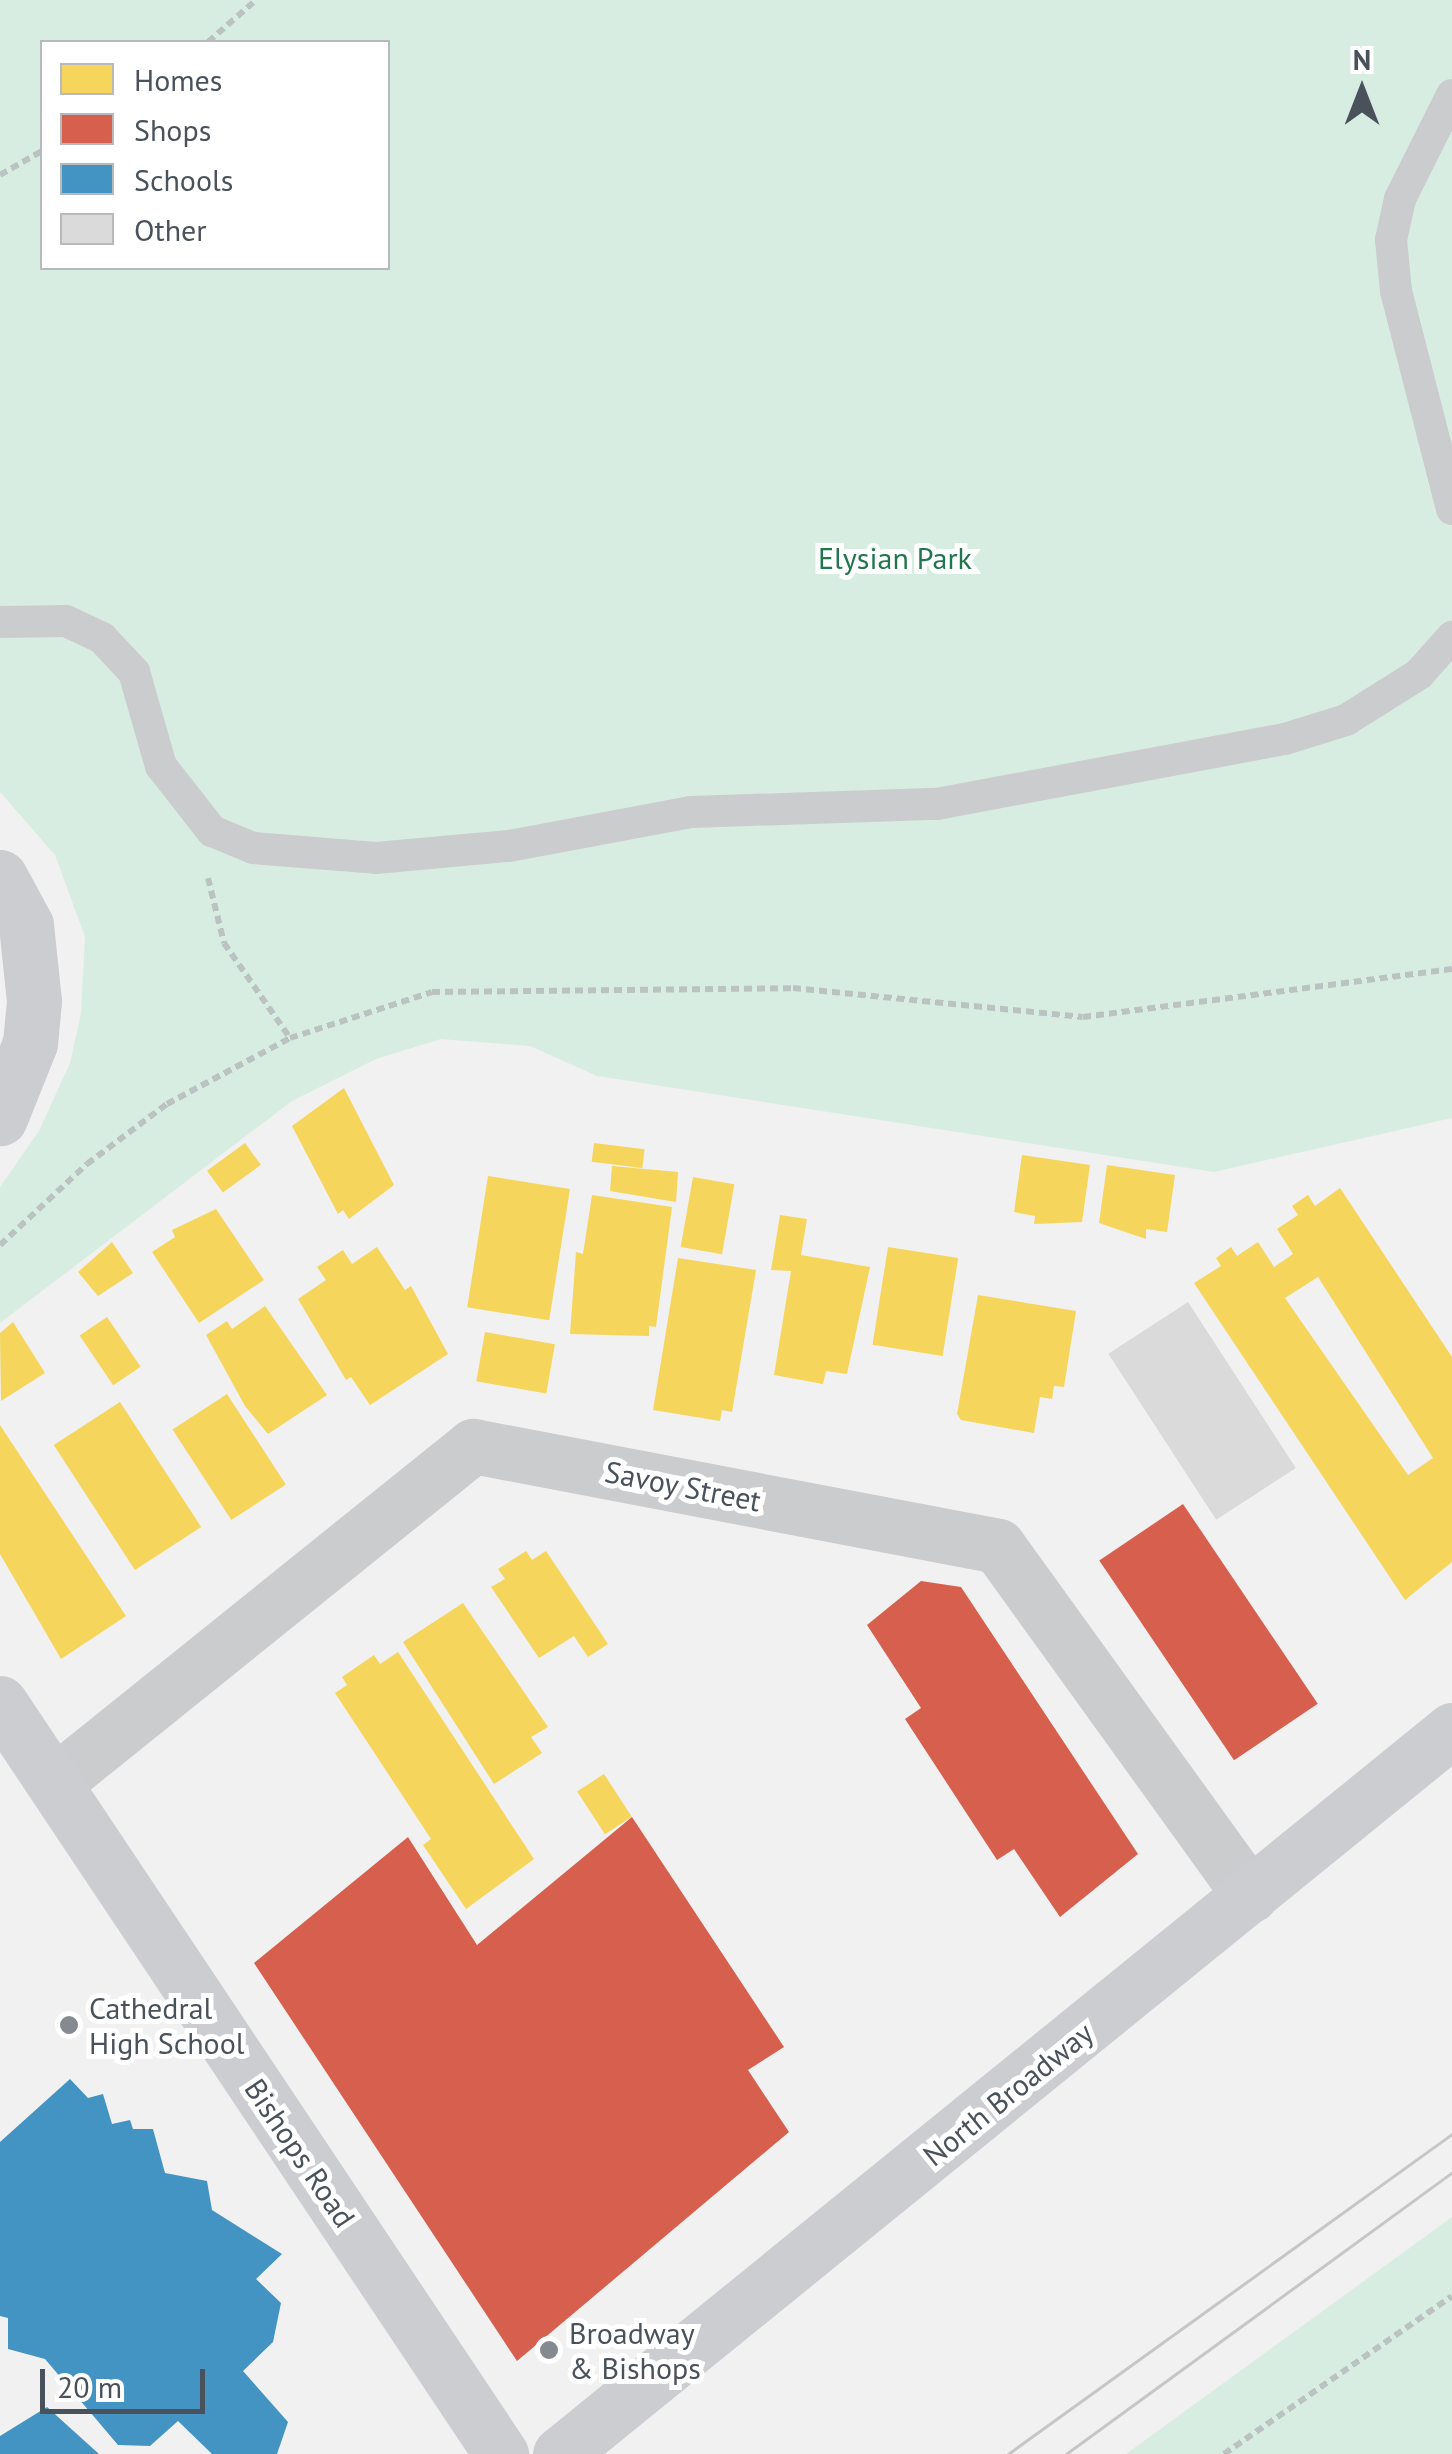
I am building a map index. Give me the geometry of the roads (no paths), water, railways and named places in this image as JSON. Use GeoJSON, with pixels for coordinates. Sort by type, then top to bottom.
{"type":"FeatureCollection","features":[{"type":"Feature","properties":{"kind":"street"},"geometry":{"type":"LineString","coordinates":[[0,877],[26,925],[34,1001],[30,1043],[0,1118]]}},
{"type":"Feature","properties":{"kind":"street","name":"Savoy Street"},"geometry":{"type":"LineString","coordinates":[[54,1784],[473,1446],[998,1546],[1250,1896]]}},
{"type":"Feature","properties":{"kind":"street","name":"Bishops Road"},"geometry":{"type":"LineString","coordinates":[[0,1703],[501,2454]]}},
{"type":"Feature","properties":{"kind":"street","name":"North Broadway"},"geometry":{"type":"LineString","coordinates":[[560,2454],[1452,1730]]}},
{"type":"Feature","properties":{"kind":"lane"},"geometry":{"type":"LineString","coordinates":[[1452,95],[1400,200],[1391,240],[1396,291],[1452,509]]}},
{"type":"Feature","properties":{"kind":"lane"},"geometry":{"type":"LineString","coordinates":[[0,622],[66,621],[102,638],[134,672],[161,766],[212,831],[253,848],[376,858],[509,846],[690,812],[937,804],[1285,739],[1346,720],[1419,674],[1452,637]]}},
{"type":"Feature","properties":{"kind":"tram line"},"geometry":{"type":"LineString","coordinates":[[1008,2454],[1452,2134]]}},
{"type":"Feature","properties":{"kind":"tram line"},"geometry":{"type":"LineString","coordinates":[[1066,2454],[1452,2173]]}},
{"type":"Feature","properties":{"kind":"place","name":"Cathedral High School"},"geometry":{"type":"Point","coordinates":[69,2025]}},
{"type":"Feature","properties":{"kind":"place","name":"Broadway & Bishops"},"geometry":{"type":"Point","coordinates":[549,2350]}},
{"type":"Feature","properties":{"kind":"park label","name":"Elysian Park"},"geometry":{"type":"Point","coordinates":[895,558]}}]}
